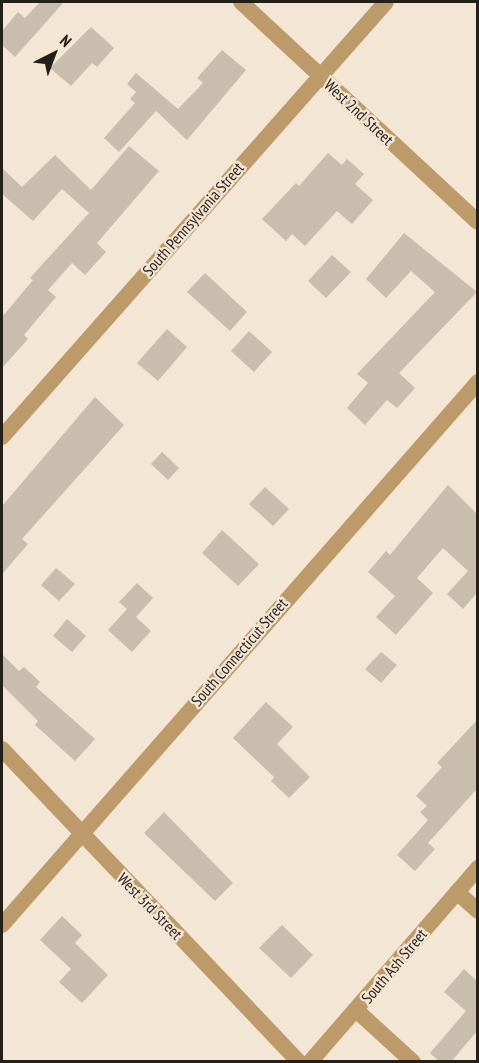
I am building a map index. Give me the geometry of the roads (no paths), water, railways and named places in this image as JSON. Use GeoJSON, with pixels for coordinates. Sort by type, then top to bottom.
{"type":"FeatureCollection","features":[{"type":"Feature","properties":{"kind":"street","name":"West 2nd Street"},"geometry":{"type":"LineString","coordinates":[[241,2],[477,222]]}},
{"type":"Feature","properties":{"kind":"street","name":"South Pennsylvania Street"},"geometry":{"type":"LineString","coordinates":[[2,437],[386,2]]}},
{"type":"Feature","properties":{"kind":"street","name":"South Connecticut Street"},"geometry":{"type":"LineString","coordinates":[[2,925],[80,832],[477,381]]}},
{"type":"Feature","properties":{"kind":"street","name":"West 3rd Street"},"geometry":{"type":"LineString","coordinates":[[2,749],[299,1062]]}},
{"type":"Feature","properties":{"kind":"street","name":"South Ash Street"},"geometry":{"type":"LineString","coordinates":[[310,1062],[477,868]]}},
{"type":"Feature","properties":{"kind":"street"},"geometry":{"type":"LineString","coordinates":[[457,892],[477,911]]}},
{"type":"Feature","properties":{"kind":"street"},"geometry":{"type":"LineString","coordinates":[[357,1010],[413,1062]]}}]}
